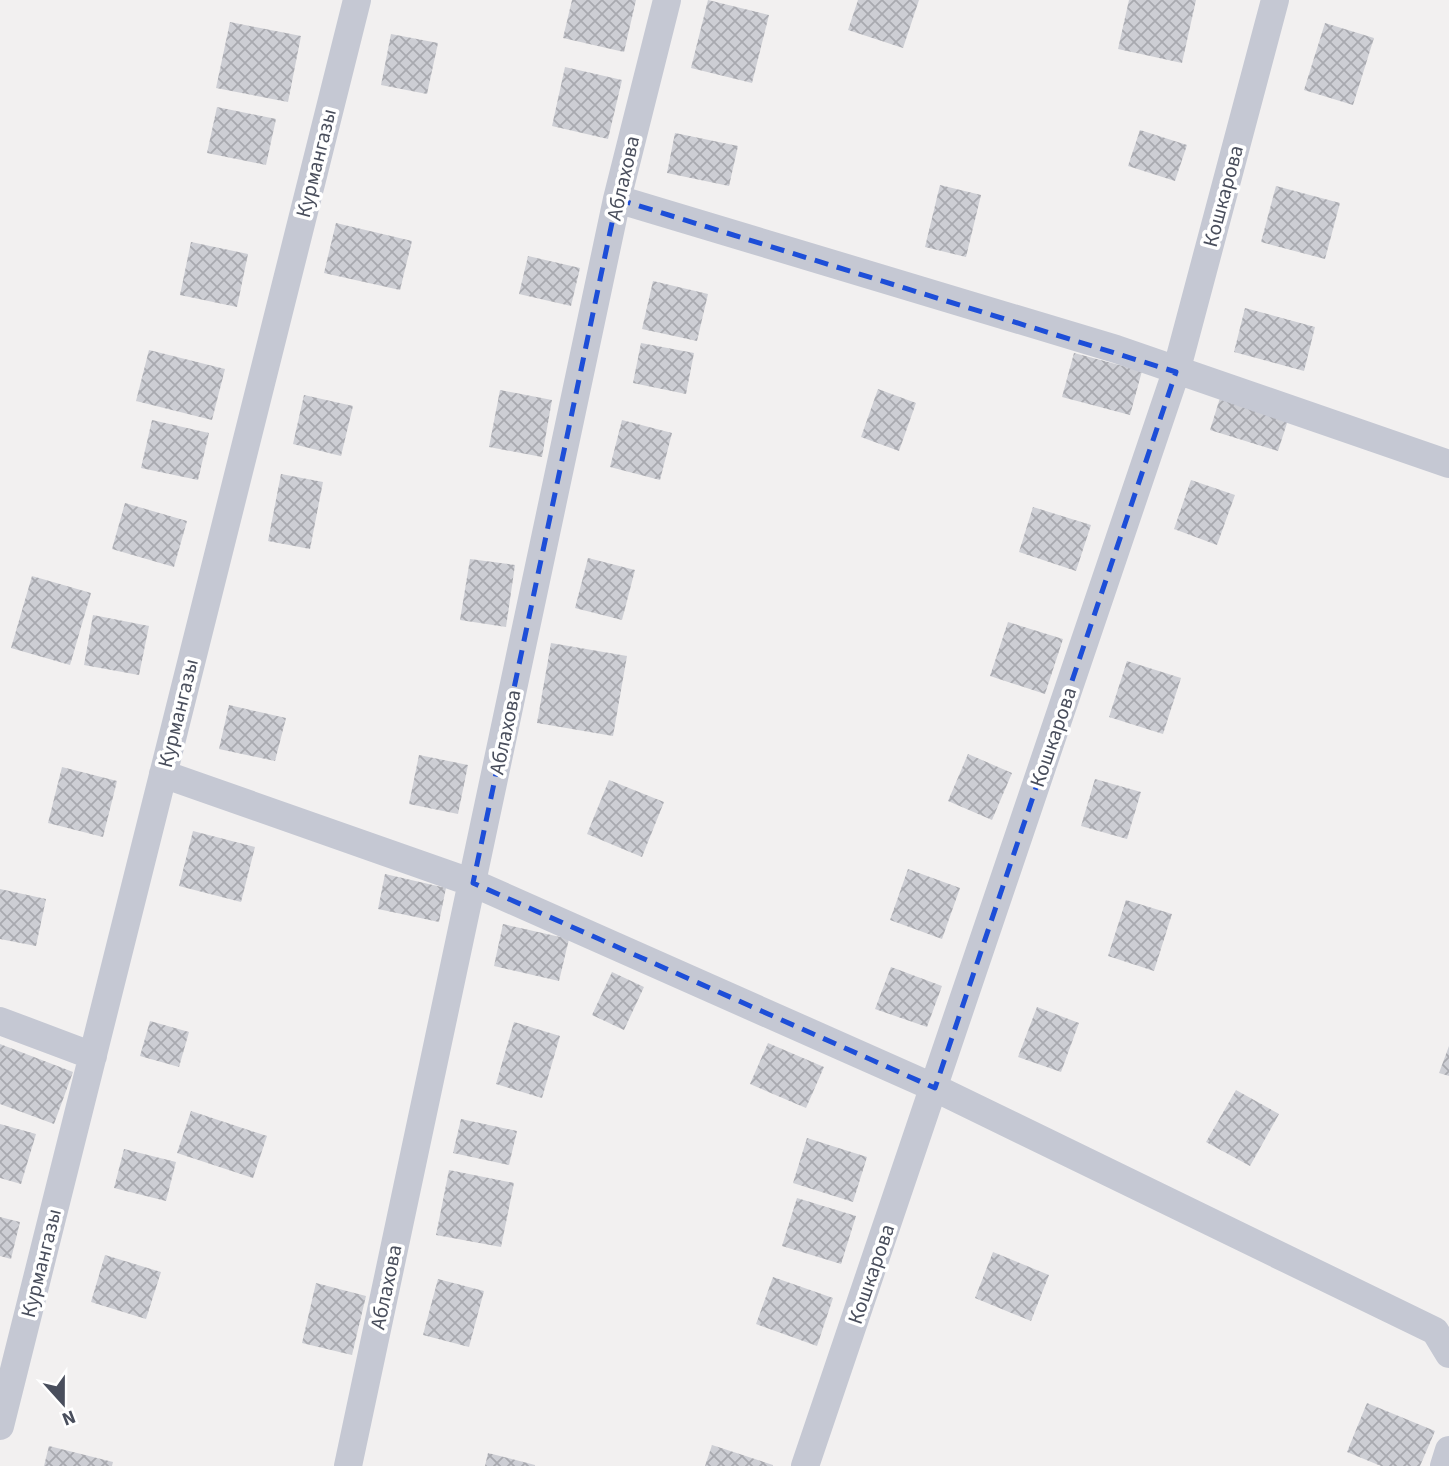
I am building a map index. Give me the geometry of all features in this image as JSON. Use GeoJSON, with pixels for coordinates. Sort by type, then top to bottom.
{"type":"FeatureCollection","features":[{"type":"Feature","properties":{"kind":"street","name":"Курмангазы"},"geometry":{"type":"LineString","coordinates":[[0,1426],[357,0]]}},
{"type":"Feature","properties":{"kind":"street","name":"Аблахова"},"geometry":{"type":"LineString","coordinates":[[348,1466],[617,199],[667,0]]}},
{"type":"Feature","properties":{"kind":"street","name":"Кошкарова"},"geometry":{"type":"LineString","coordinates":[[805,1466],[1175,372],[1275,0]]}},
{"type":"Feature","properties":{"kind":"street"},"geometry":{"type":"LineString","coordinates":[[617,199],[1116,349],[1175,372],[1449,464]]}},
{"type":"Feature","properties":{"kind":"street"},"geometry":{"type":"LineString","coordinates":[[163,775],[473,883],[935,1088],[1435,1331],[1449,1354]]}},
{"type":"Feature","properties":{"kind":"street"},"geometry":{"type":"LineString","coordinates":[[0,1021],[93,1056]]}},
{"type":"Feature","properties":{"kind":"street"},"geometry":{"type":"LineString","coordinates":[[1444,1466],[1449,1450]]}},
{"type":"Feature","properties":{"kind":"highlighted area"},"geometry":{"type":"Polygon","coordinates":[[[617,199],[1176,372],[935,1088],[473,883],[617,199]]]}},
{"type":"Feature","properties":{"kind":"building"},"geometry":{"type":"Polygon","coordinates":[[[572,0],[636,0],[624,52],[563,38],[572,0]]]}},
{"type":"Feature","properties":{"kind":"building"},"geometry":{"type":"Polygon","coordinates":[[[708,0],[769,15],[752,83],[691,68],[708,0]]]}},
{"type":"Feature","properties":{"kind":"building"},"geometry":{"type":"Polygon","coordinates":[[[858,0],[919,0],[903,48],[848,30],[858,0]]]}},
{"type":"Feature","properties":{"kind":"building"},"geometry":{"type":"Polygon","coordinates":[[[1129,0],[1196,0],[1182,63],[1118,49],[1129,0]]]}},
{"type":"Feature","properties":{"kind":"building"},"geometry":{"type":"Polygon","coordinates":[[[230,22],[301,36],[288,102],[216,88],[230,22]]]}},
{"type":"Feature","properties":{"kind":"building"},"geometry":{"type":"Polygon","coordinates":[[[1325,23],[1374,38],[1353,105],[1304,90],[1325,23]]]}},
{"type":"Feature","properties":{"kind":"building"},"geometry":{"type":"Polygon","coordinates":[[[391,34],[438,43],[427,94],[381,85],[391,34]]]}},
{"type":"Feature","properties":{"kind":"building"},"geometry":{"type":"Polygon","coordinates":[[[565,67],[622,80],[608,139],[552,126],[565,67]]]}},
{"type":"Feature","properties":{"kind":"building"},"geometry":{"type":"Polygon","coordinates":[[[217,107],[276,119],[266,165],[207,153],[217,107]]]}},
{"type":"Feature","properties":{"kind":"building"},"geometry":{"type":"Polygon","coordinates":[[[1140,130],[1187,145],[1175,181],[1128,166],[1140,130]]]}},
{"type":"Feature","properties":{"kind":"building"},"geometry":{"type":"Polygon","coordinates":[[[675,133],[738,146],[729,186],[667,173],[675,133]]]}},
{"type":"Feature","properties":{"kind":"building"},"geometry":{"type":"Polygon","coordinates":[[[940,185],[981,195],[966,257],[925,247],[940,185]]]}},
{"type":"Feature","properties":{"kind":"building"},"geometry":{"type":"Polygon","coordinates":[[[1276,186],[1340,203],[1325,259],[1261,242],[1276,186]]]}},
{"type":"Feature","properties":{"kind":"building"},"geometry":{"type":"Polygon","coordinates":[[[336,223],[412,241],[400,290],[324,273],[336,223]]]}},
{"type":"Feature","properties":{"kind":"building"},"geometry":{"type":"Polygon","coordinates":[[[191,242],[248,254],[237,307],[180,295],[191,242]]]}},
{"type":"Feature","properties":{"kind":"building"},"geometry":{"type":"Polygon","coordinates":[[[528,256],[580,268],[571,306],[519,294],[528,256]]]}},
{"type":"Feature","properties":{"kind":"building"},"geometry":{"type":"Polygon","coordinates":[[[653,281],[708,294],[697,341],[642,329],[653,281]]]}},
{"type":"Feature","properties":{"kind":"building"},"geometry":{"type":"Polygon","coordinates":[[[1245,308],[1315,327],[1304,371],[1234,352],[1245,308]]]}},
{"type":"Feature","properties":{"kind":"building"},"geometry":{"type":"Polygon","coordinates":[[[641,343],[694,353],[686,394],[633,383],[641,343]]]}},
{"type":"Feature","properties":{"kind":"building"},"geometry":{"type":"Polygon","coordinates":[[[149,350],[225,369],[212,420],[136,401],[149,350]]]}},
{"type":"Feature","properties":{"kind":"building"},"geometry":{"type":"Polygon","coordinates":[[[1074,353],[1142,371],[1130,415],[1062,397],[1074,353]]]}},
{"type":"Feature","properties":{"kind":"building"},"geometry":{"type":"Polygon","coordinates":[[[878,389],[916,403],[899,451],[861,437],[878,389]]]}},
{"type":"Feature","properties":{"kind":"building"},"geometry":{"type":"Polygon","coordinates":[[[500,390],[552,400],[542,457],[489,447],[500,390]]]}},
{"type":"Feature","properties":{"kind":"building"},"geometry":{"type":"Polygon","coordinates":[[[304,395],[353,406],[341,456],[293,444],[304,395]]]}},
{"type":"Feature","properties":{"kind":"building"},"geometry":{"type":"Polygon","coordinates":[[[1220,398],[1288,420],[1278,451],[1210,430],[1220,398]]]}},
{"type":"Feature","properties":{"kind":"building"},"geometry":{"type":"Polygon","coordinates":[[[152,420],[209,433],[198,480],[141,468],[152,420]]]}},
{"type":"Feature","properties":{"kind":"building"},"geometry":{"type":"Polygon","coordinates":[[[622,420],[672,433],[660,480],[610,467],[622,420]]]}},
{"type":"Feature","properties":{"kind":"building"},"geometry":{"type":"Polygon","coordinates":[[[281,474],[323,482],[310,549],[268,541],[281,474]]]}},
{"type":"Feature","properties":{"kind":"building"},"geometry":{"type":"Polygon","coordinates":[[[1191,480],[1235,495],[1217,545],[1174,529],[1191,480]]]}},
{"type":"Feature","properties":{"kind":"building"},"geometry":{"type":"Polygon","coordinates":[[[125,503],[187,521],[174,567],[112,549],[125,503]]]}},
{"type":"Feature","properties":{"kind":"building"},"geometry":{"type":"Polygon","coordinates":[[[1033,507],[1091,525],[1076,571],[1019,552],[1033,507]]]}},
{"type":"Feature","properties":{"kind":"building"},"geometry":{"type":"Polygon","coordinates":[[[588,558],[635,570],[622,620],[575,608],[588,558]]]}},
{"type":"Feature","properties":{"kind":"building"},"geometry":{"type":"Polygon","coordinates":[[[470,559],[515,565],[506,627],[460,620],[470,559]]]}},
{"type":"Feature","properties":{"kind":"building"},"geometry":{"type":"Polygon","coordinates":[[[32,576],[91,593],[70,665],[11,648],[32,576]]]}},
{"type":"Feature","properties":{"kind":"building"},"geometry":{"type":"Polygon","coordinates":[[[93,615],[149,626],[139,675],[84,665],[93,615]]]}},
{"type":"Feature","properties":{"kind":"building"},"geometry":{"type":"Polygon","coordinates":[[[1008,622],[1063,639],[1045,694],[990,676],[1008,622]]]}},
{"type":"Feature","properties":{"kind":"building"},"geometry":{"type":"Polygon","coordinates":[[[551,643],[627,656],[613,736],[537,723],[551,643]]]}},
{"type":"Feature","properties":{"kind":"building"},"geometry":{"type":"Polygon","coordinates":[[[1127,661],[1181,678],[1163,734],[1109,717],[1127,661]]]}},
{"type":"Feature","properties":{"kind":"building"},"geometry":{"type":"Polygon","coordinates":[[[229,705],[286,718],[275,761],[219,749],[229,705]]]}},
{"type":"Feature","properties":{"kind":"building"},"geometry":{"type":"Polygon","coordinates":[[[968,754],[1012,773],[992,820],[948,801],[968,754]]]}},
{"type":"Feature","properties":{"kind":"building"},"geometry":{"type":"Polygon","coordinates":[[[419,755],[468,765],[458,814],[409,804],[419,755]]]}},
{"type":"Feature","properties":{"kind":"building"},"geometry":{"type":"Polygon","coordinates":[[[62,767],[117,781],[103,837],[48,823],[62,767]]]}},
{"type":"Feature","properties":{"kind":"building"},"geometry":{"type":"Polygon","coordinates":[[[1095,779],[1141,792],[1127,839],[1081,826],[1095,779]]]}},
{"type":"Feature","properties":{"kind":"building"},"geometry":{"type":"Polygon","coordinates":[[[609,780],[664,802],[642,857],[587,834],[609,780]]]}},
{"type":"Feature","properties":{"kind":"building"},"geometry":{"type":"Polygon","coordinates":[[[193,831],[255,847],[241,902],[179,886],[193,831]]]}},
{"type":"Feature","properties":{"kind":"building"},"geometry":{"type":"Polygon","coordinates":[[[908,869],[960,888],[942,939],[890,920],[908,869]]]}},
{"type":"Feature","properties":{"kind":"building"},"geometry":{"type":"Polygon","coordinates":[[[385,874],[446,888],[439,922],[378,909],[385,874]]]}},
{"type":"Feature","properties":{"kind":"building"},"geometry":{"type":"Polygon","coordinates":[[[0,889],[46,899],[36,946],[0,939],[0,889]]]}},
{"type":"Feature","properties":{"kind":"building"},"geometry":{"type":"Polygon","coordinates":[[[1126,900],[1172,914],[1154,971],[1108,956],[1126,900]]]}},
{"type":"Feature","properties":{"kind":"building"},"geometry":{"type":"Polygon","coordinates":[[[503,924],[569,939],[559,981],[494,966],[503,924]]]}},
{"type":"Feature","properties":{"kind":"building"},"geometry":{"type":"Polygon","coordinates":[[[891,967],[942,986],[927,1027],[875,1009],[891,967]]]}},
{"type":"Feature","properties":{"kind":"building"},"geometry":{"type":"Polygon","coordinates":[[[612,972],[644,987],[624,1030],[592,1015],[612,972]]]}},
{"type":"Feature","properties":{"kind":"building"},"geometry":{"type":"Polygon","coordinates":[[[1037,1007],[1079,1023],[1061,1072],[1018,1057],[1037,1007]]]}},
{"type":"Feature","properties":{"kind":"building"},"geometry":{"type":"Polygon","coordinates":[[[150,1021],[189,1032],[179,1067],[140,1056],[150,1021]]]}},
{"type":"Feature","properties":{"kind":"building"},"geometry":{"type":"Polygon","coordinates":[[[514,1022],[560,1036],[542,1098],[496,1084],[514,1022]]]}},
{"type":"Feature","properties":{"kind":"building"},"geometry":{"type":"Polygon","coordinates":[[[768,1043],[824,1067],[806,1108],[750,1084],[768,1043]]]}},
{"type":"Feature","properties":{"kind":"building"},"geometry":{"type":"Polygon","coordinates":[[[0,1044],[73,1072],[54,1124],[0,1104],[0,1044]]]}},
{"type":"Feature","properties":{"kind":"building"},"geometry":{"type":"Polygon","coordinates":[[[1449,1046],[1449,1076],[1439,1073],[1449,1046]]]}},
{"type":"Feature","properties":{"kind":"building"},"geometry":{"type":"Polygon","coordinates":[[[1236,1090],[1279,1114],[1250,1166],[1206,1142],[1236,1090]]]}},
{"type":"Feature","properties":{"kind":"building"},"geometry":{"type":"Polygon","coordinates":[[[191,1111],[267,1136],[253,1178],[177,1153],[191,1111]]]}},
{"type":"Feature","properties":{"kind":"building"},"geometry":{"type":"Polygon","coordinates":[[[461,1119],[517,1131],[509,1165],[453,1153],[461,1119]]]}},
{"type":"Feature","properties":{"kind":"building"},"geometry":{"type":"Polygon","coordinates":[[[0,1124],[36,1134],[21,1184],[0,1178],[0,1124]]]}},
{"type":"Feature","properties":{"kind":"building"},"geometry":{"type":"Polygon","coordinates":[[[807,1138],[867,1157],[853,1202],[793,1183],[807,1138]]]}},
{"type":"Feature","properties":{"kind":"building"},"geometry":{"type":"Polygon","coordinates":[[[124,1149],[176,1162],[166,1201],[114,1188],[124,1149]]]}},
{"type":"Feature","properties":{"kind":"building"},"geometry":{"type":"Polygon","coordinates":[[[449,1170],[514,1183],[501,1247],[436,1235],[449,1170]]]}},
{"type":"Feature","properties":{"kind":"building"},"geometry":{"type":"Polygon","coordinates":[[[797,1198],[856,1216],[841,1264],[782,1246],[797,1198]]]}},
{"type":"Feature","properties":{"kind":"building"},"geometry":{"type":"Polygon","coordinates":[[[0,1217],[20,1222],[11,1259],[0,1256],[0,1217]]]}},
{"type":"Feature","properties":{"kind":"building"},"geometry":{"type":"Polygon","coordinates":[[[993,1252],[1049,1275],[1031,1321],[975,1298],[993,1252]]]}},
{"type":"Feature","properties":{"kind":"building"},"geometry":{"type":"Polygon","coordinates":[[[105,1255],[161,1272],[146,1319],[91,1302],[105,1255]]]}},
{"type":"Feature","properties":{"kind":"building"},"geometry":{"type":"Polygon","coordinates":[[[773,1277],[833,1298],[817,1346],[756,1324],[773,1277]]]}},
{"type":"Feature","properties":{"kind":"building"},"geometry":{"type":"Polygon","coordinates":[[[438,1279],[484,1291],[469,1347],[423,1335],[438,1279]]]}},
{"type":"Feature","properties":{"kind":"building"},"geometry":{"type":"Polygon","coordinates":[[[316,1283],[366,1296],[352,1355],[302,1343],[316,1283]]]}},
{"type":"Feature","properties":{"kind":"building"},"geometry":{"type":"Polygon","coordinates":[[[1367,1403],[1435,1431],[1420,1466],[1381,1466],[1347,1452],[1367,1403]]]}},
{"type":"Feature","properties":{"kind":"building"},"geometry":{"type":"Polygon","coordinates":[[[712,1445],[773,1465],[773,1466],[705,1466],[712,1445]]]}},
{"type":"Feature","properties":{"kind":"building"},"geometry":{"type":"Polygon","coordinates":[[[49,1446],[113,1462],[112,1466],[44,1466],[49,1446]]]}},
{"type":"Feature","properties":{"kind":"building"},"geometry":{"type":"Polygon","coordinates":[[[488,1453],[535,1465],[535,1466],[485,1466],[488,1453]]]}}]}
